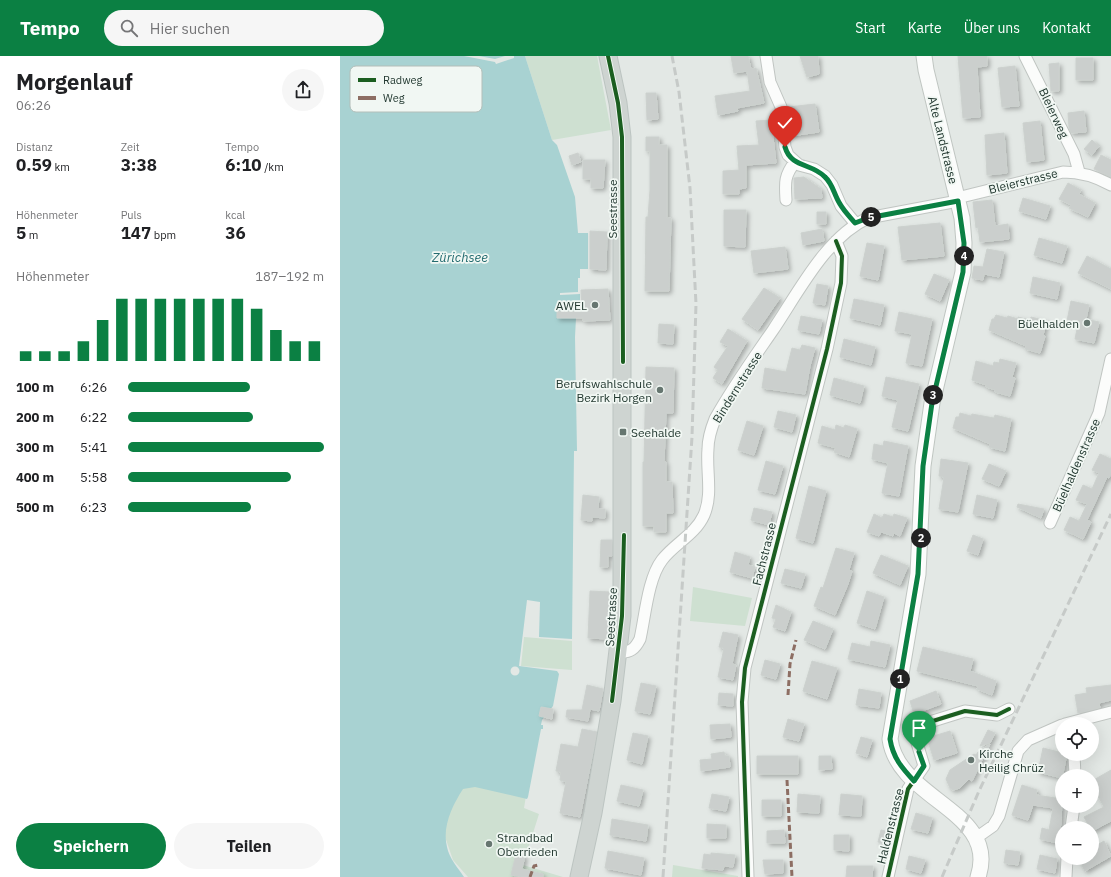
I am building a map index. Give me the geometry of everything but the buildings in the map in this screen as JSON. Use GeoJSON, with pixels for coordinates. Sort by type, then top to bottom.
{"type":"FeatureCollection","features":[{"type":"Feature","properties":{"kind":"main road","name":"Seestrasse"},"geometry":{"type":"LineString","coordinates":[[579,877],[593,813],[619,652],[622,616],[624,535],[622,137],[618,102],[608,56]]}},
{"type":"Feature","properties":{"kind":"main road","name":"Alte Landstrasse"},"geometry":{"type":"LineString","coordinates":[[924,56],[926,70],[958,199],[964,243],[963,272],[932,403],[923,466],[918,574],[890,739],[892,752],[897,762],[914,781],[957,815],[976,838],[981,860],[978,877]]}},
{"type":"Feature","properties":{"kind":"street"},"geometry":{"type":"LineString","coordinates":[[766,56],[770,82],[781,106],[785,147],[788,155],[795,162],[825,176],[832,185],[841,206],[855,223]]}},
{"type":"Feature","properties":{"kind":"street","name":"Bleierweg"},"geometry":{"type":"LineString","coordinates":[[1025,56],[1074,154],[1079,172]]}},
{"type":"Feature","properties":{"kind":"street"},"geometry":{"type":"LineString","coordinates":[[786,200],[785,180],[789,170],[795,162]]}},
{"type":"Feature","properties":{"kind":"street","name":"Bleierstrasse"},"geometry":{"type":"LineString","coordinates":[[958,199],[1052,173],[1079,172],[1096,177],[1111,185]]}},
{"type":"Feature","properties":{"kind":"street","name":"Bindernstrasse"},"geometry":{"type":"LineString","coordinates":[[619,652],[630,651],[637,646],[653,578],[662,560],[689,535],[704,515],[709,495],[708,439],[715,419],[821,260],[836,241],[855,223],[868,218],[958,199]]}},
{"type":"Feature","properties":{"kind":"street","name":"Fachstrasse"},"geometry":{"type":"LineString","coordinates":[[748,877],[742,702],[745,668],[829,341],[841,283],[842,256],[836,241]]}},
{"type":"Feature","properties":{"kind":"street","name":"Büelhaldenstrasse"},"geometry":{"type":"LineString","coordinates":[[1050,523],[1098,413],[1111,359]]}},
{"type":"Feature","properties":{"kind":"street","name":"Haldenstrasse"},"geometry":{"type":"LineString","coordinates":[[888,877],[908,788],[924,766],[914,733],[920,725],[965,712],[996,715],[1009,709]]}},
{"type":"Feature","properties":{"kind":"street"},"geometry":{"type":"LineString","coordinates":[[1093,717],[1111,712]]}},
{"type":"Feature","properties":{"kind":"street"},"geometry":{"type":"LineString","coordinates":[[976,838],[993,826],[999,816],[1018,751],[1028,740],[1046,730],[1055,727]]}},
{"type":"Feature","properties":{"kind":"street"},"geometry":{"type":"LineString","coordinates":[[1066,877],[1067,865]]}},
{"type":"Feature","properties":{"kind":"green space"},"geometry":{"type":"Polygon","coordinates":[[[525,56],[597,56],[611,130],[552,140],[525,56]]]}},
{"type":"Feature","properties":{"kind":"green space"},"geometry":{"type":"Polygon","coordinates":[[[693,587],[752,598],[745,626],[690,621],[693,587]]]}},
{"type":"Feature","properties":{"kind":"green space"},"geometry":{"type":"Polygon","coordinates":[[[524,637],[572,641],[572,670],[521,666],[524,637]]]}},
{"type":"Feature","properties":{"kind":"green space","name":"Strandbad Oberrieden"},"geometry":{"type":"Polygon","coordinates":[[[461,783],[526,796],[524,808],[539,814],[523,865],[563,877],[468,877],[453,860],[442,828],[461,783]]]}},
{"type":"Feature","properties":{"kind":"green space"},"geometry":{"type":"Polygon","coordinates":[[[673,865],[738,876],[738,877],[672,877],[673,865]]]}},
{"type":"Feature","properties":{"kind":"water","name":"Zürichsee"},"geometry":{"type":"Polygon","coordinates":[[[340,56],[525,56],[552,140],[557,145],[575,197],[578,233],[588,233],[588,269],[580,269],[580,308],[576,318],[575,337],[577,451],[574,451],[572,639],[539,637],[540,602],[527,600],[519,666],[557,671],[559,674],[553,706],[542,720],[541,725],[543,725],[543,729],[541,729],[527,799],[475,787],[463,789],[455,802],[447,824],[446,839],[450,855],[464,877],[340,877],[340,56]]]}},
{"type":"Feature","properties":{"kind":"pier"},"geometry":{"type":"Polygon","coordinates":[[[464,56],[479,56],[495,59],[505,56],[514,56],[514,58],[496,64],[495,62],[464,56]]]}},
{"type":"Feature","properties":{"kind":"pier","name":"AWEL"},"geometry":{"type":"Polygon","coordinates":[[[578,278],[580,278],[580,294],[560,295],[560,293],[578,292],[578,278]]]}},
{"type":"Feature","properties":{"kind":"pier"},"geometry":{"type":"Polygon","coordinates":[[[515,666],[520,671],[515,676],[510,671],[515,666]]]}},
{"type":"Feature","properties":{"kind":"railway"},"geometry":{"type":"LineString","coordinates":[[663,877],[692,437],[696,304],[690,188],[679,92],[672,56]]}},
{"type":"Feature","properties":{"kind":"railway"},"geometry":{"type":"LineString","coordinates":[[942,877],[979,791],[1111,514]]}},
{"type":"Feature","properties":{"kind":"marked path"},"geometry":{"type":"LineString","coordinates":[[788,695],[790,664],[796,640]]}},
{"type":"Feature","properties":{"kind":"marked path"},"geometry":{"type":"LineString","coordinates":[[787,780],[792,877]]}},
{"type":"Feature","properties":{"kind":"marked path"},"geometry":{"type":"LineString","coordinates":[[530,877],[534,866],[538,865]]}},
{"type":"Feature","properties":{"kind":"cycle path"},"geometry":{"type":"LineString","coordinates":[[608,56],[618,103],[622,137],[623,362]]}},
{"type":"Feature","properties":{"kind":"cycle path"},"geometry":{"type":"LineString","coordinates":[[748,877],[742,702],[745,668],[827,349],[841,283],[842,256],[836,241]]}},
{"type":"Feature","properties":{"kind":"cycle path"},"geometry":{"type":"LineString","coordinates":[[612,701],[622,616],[624,535]]}},
{"type":"Feature","properties":{"kind":"cycle path"},"geometry":{"type":"LineString","coordinates":[[888,877],[908,789],[924,766],[914,733],[920,725],[965,711],[997,715],[1009,709]]}},
{"type":"Feature","properties":{"kind":"place","name":"AWEL"},"geometry":{"type":"Point","coordinates":[595,305]}},
{"type":"Feature","properties":{"kind":"place","name":"Büelhalden"},"geometry":{"type":"Point","coordinates":[1087,323]}},
{"type":"Feature","properties":{"kind":"place","name":"Berufswahlschule Bezirk Horgen"},"geometry":{"type":"Point","coordinates":[660,390]}},
{"type":"Feature","properties":{"kind":"place","name":"Seehalde"},"geometry":{"type":"Point","coordinates":[623,432]}},
{"type":"Feature","properties":{"kind":"place","name":"Kirche Heilig Chrüz"},"geometry":{"type":"Point","coordinates":[971,760]}},
{"type":"Feature","properties":{"kind":"place","name":"Strandbad Oberrieden"},"geometry":{"type":"Point","coordinates":[489,844]}},
{"type":"Feature","properties":{"kind":"route"},"geometry":{"type":"LineString","coordinates":[[785,147],[788,155],[795,162],[820,172],[825,176],[832,185],[841,206],[855,223],[868,218],[958,201],[962,218],[964,243],[963,272],[937,376],[932,403],[923,466],[918,574],[890,739],[892,752],[897,762],[914,781],[924,766],[919,752]]}}]}
